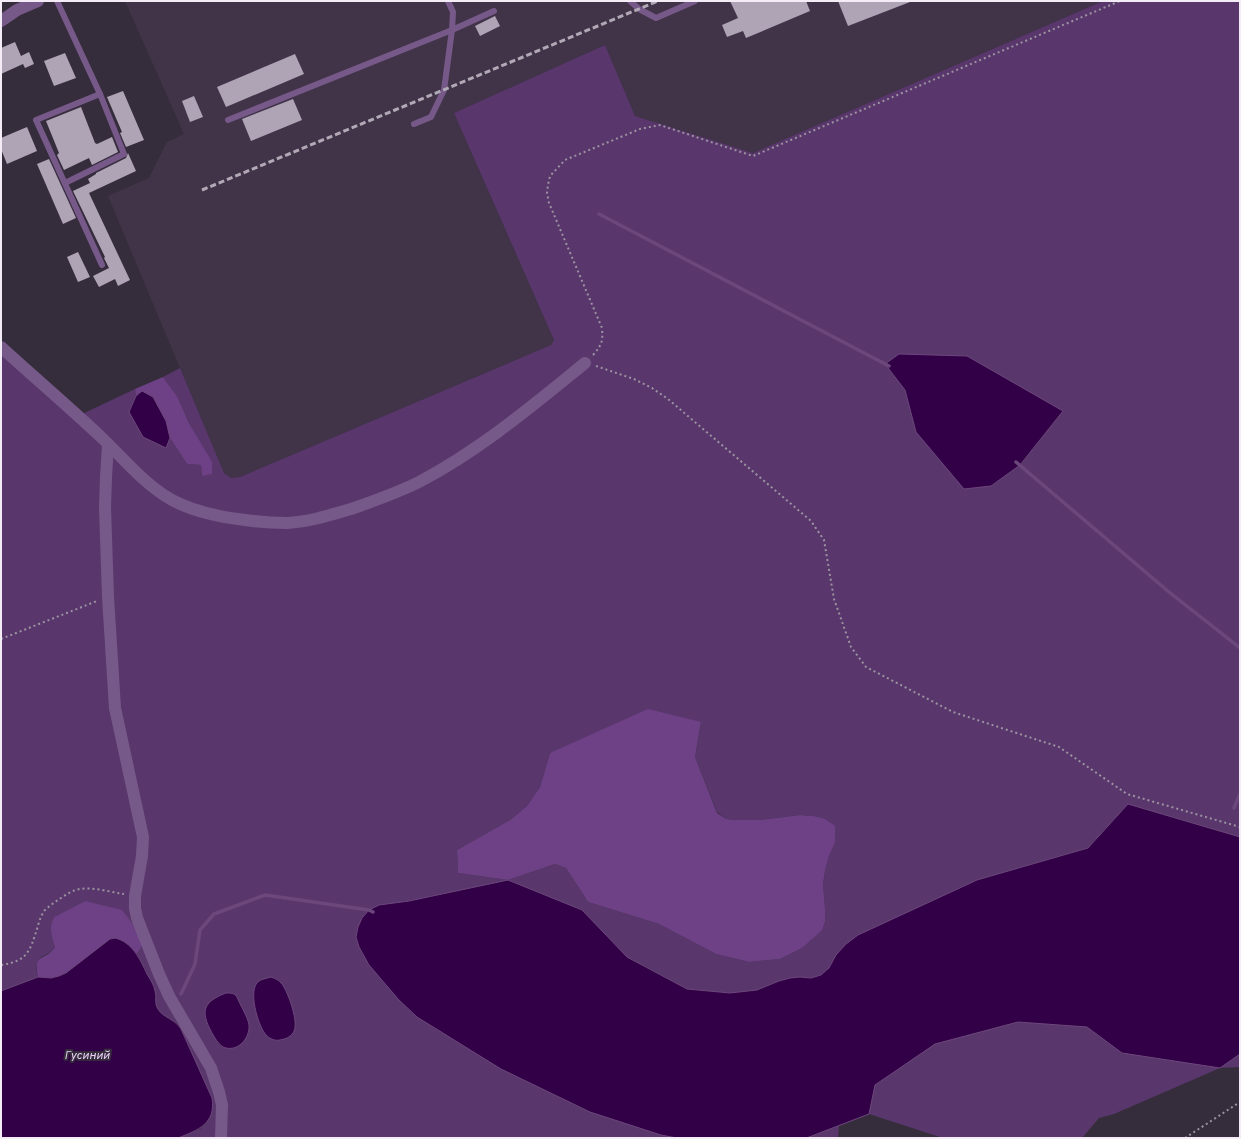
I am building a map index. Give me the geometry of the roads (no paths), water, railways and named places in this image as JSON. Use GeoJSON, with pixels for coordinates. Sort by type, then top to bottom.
{"type":"FeatureCollection","features":[{"type":"Feature","properties":{"kind":"street"},"geometry":{"type":"LineString","coordinates":[[1,21],[17,10],[38,1]]}},
{"type":"Feature","properties":{"kind":"street"},"geometry":{"type":"LineString","coordinates":[[1,347],[146,480],[172,500],[196,510],[222,517],[261,522],[288,523],[336,514],[386,497],[448,466],[512,422],[585,363]]}},
{"type":"Feature","properties":{"kind":"street"},"geometry":{"type":"LineString","coordinates":[[108,444],[105,507],[108,597],[115,708],[143,837],[142,856],[135,896],[135,908],[137,918],[169,996],[211,1068],[222,1105],[221,1138]]}},
{"type":"Feature","properties":{"kind":"lane"},"geometry":{"type":"LineString","coordinates":[[57,1],[100,94],[124,154],[65,183]]}},
{"type":"Feature","properties":{"kind":"lane"},"geometry":{"type":"LineString","coordinates":[[414,124],[432,117],[444,90],[453,12],[448,1]]}},
{"type":"Feature","properties":{"kind":"lane"},"geometry":{"type":"LineString","coordinates":[[630,1],[640,9],[656,18],[695,1]]}},
{"type":"Feature","properties":{"kind":"lane"},"geometry":{"type":"LineString","coordinates":[[228,120],[452,30],[494,11]]}},
{"type":"Feature","properties":{"kind":"lane"},"geometry":{"type":"LineString","coordinates":[[100,94],[36,120],[102,265]]}},
{"type":"Feature","properties":{"kind":"water"},"geometry":{"type":"Polygon","coordinates":[[[899,354],[967,356],[1063,411],[1020,465],[991,486],[964,489],[916,432],[905,390],[885,364],[899,354]]]}},
{"type":"Feature","properties":{"kind":"water"},"geometry":{"type":"Polygon","coordinates":[[[142,391],[153,397],[166,421],[170,438],[166,448],[143,437],[129,412],[136,396],[142,391]]]}},
{"type":"Feature","properties":{"kind":"water"},"geometry":{"type":"Polygon","coordinates":[[[1128,804],[1240,837],[1240,1054],[1220,1068],[1122,1053],[1087,1027],[1018,1022],[935,1044],[875,1085],[869,1114],[807,1138],[677,1138],[661,1135],[590,1112],[501,1069],[417,1017],[399,1000],[369,965],[359,947],[356,937],[362,918],[369,910],[379,905],[409,901],[508,880],[582,910],[627,957],[687,989],[730,993],[757,990],[790,978],[811,978],[821,975],[829,968],[836,955],[846,944],[858,935],[977,880],[1088,848],[1128,804]]]}},
{"type":"Feature","properties":{"kind":"water","name":"Гусиний"},"geometry":{"type":"Polygon","coordinates":[[[115,938],[126,943],[135,952],[154,987],[158,1009],[175,1022],[181,1029],[212,1098],[213,1107],[208,1120],[199,1129],[178,1138],[1,1138],[1,991],[38,977],[51,978],[66,973],[110,939],[115,938]]]}},
{"type":"Feature","properties":{"kind":"water"},"geometry":{"type":"Polygon","coordinates":[[[271,977],[282,984],[290,1001],[295,1023],[295,1029],[291,1036],[280,1040],[269,1038],[266,1035],[260,1024],[255,1008],[254,992],[256,985],[260,980],[271,977]]]}},
{"type":"Feature","properties":{"kind":"water"},"geometry":{"type":"Polygon","coordinates":[[[226,993],[237,997],[249,1025],[249,1030],[245,1040],[242,1044],[233,1048],[223,1047],[218,1043],[208,1025],[205,1013],[208,1004],[212,1000],[226,993]]]}},
{"type":"Feature","properties":{"kind":"waterway"},"geometry":{"type":"LineString","coordinates":[[599,214],[889,366]]}},
{"type":"Feature","properties":{"kind":"waterway"},"geometry":{"type":"LineString","coordinates":[[1016,462],[1169,592],[1240,648]]}},
{"type":"Feature","properties":{"kind":"waterway"},"geometry":{"type":"LineString","coordinates":[[1234,808],[1240,794]]}},
{"type":"Feature","properties":{"kind":"waterway"},"geometry":{"type":"LineString","coordinates":[[181,994],[195,964],[200,930],[214,914],[265,895],[369,910],[373,912]]}},
{"type":"Feature","properties":{"kind":"railway"},"geometry":{"type":"LineString","coordinates":[[202,190],[658,1]]}}]}
